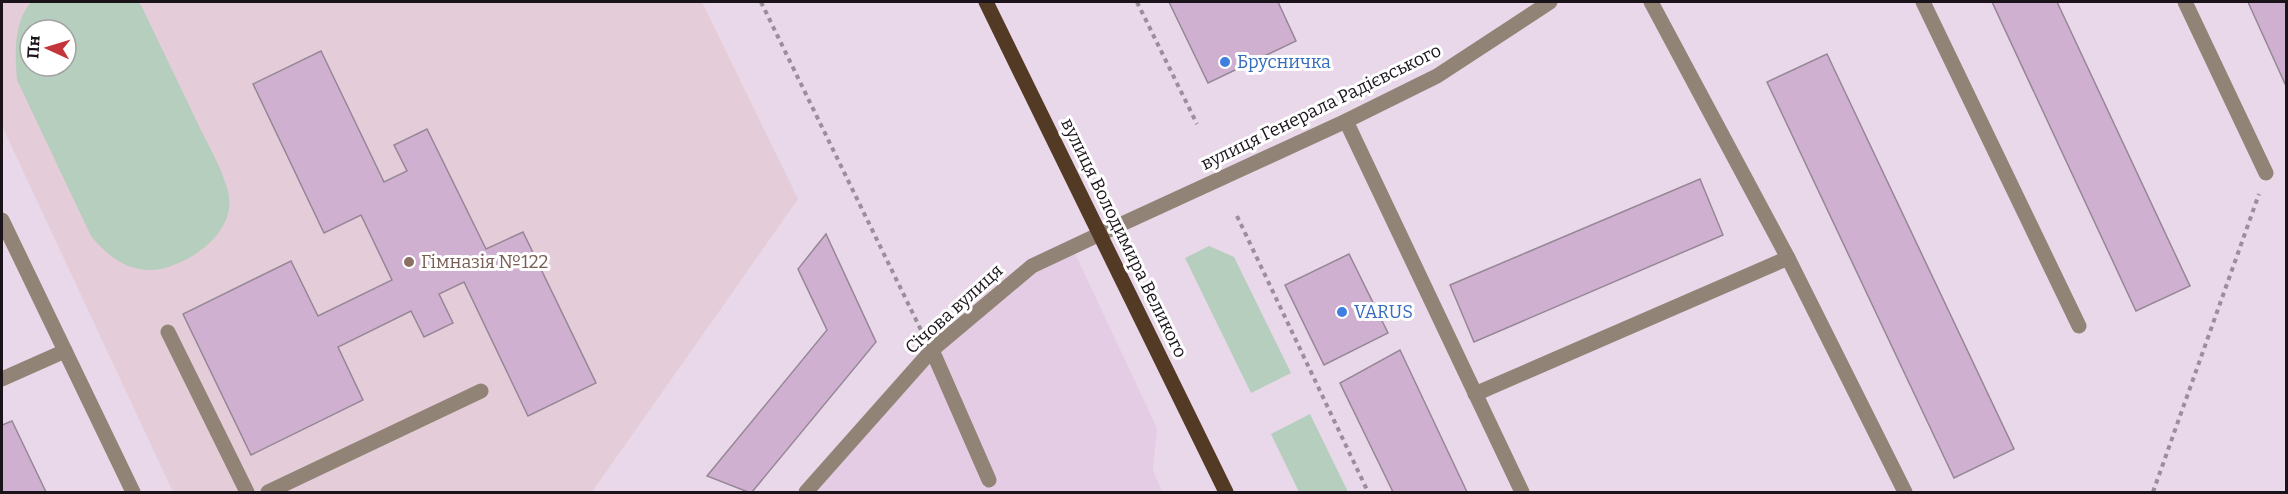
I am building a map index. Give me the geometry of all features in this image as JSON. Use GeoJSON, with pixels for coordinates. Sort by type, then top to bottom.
{"type":"FeatureCollection","features":[{"type":"Feature","properties":{"kind":"main road","name":"вулиця Володимира Великого"},"geometry":{"type":"LineString","coordinates":[[986,2],[1226,492]]}},
{"type":"Feature","properties":{"kind":"street","name":"вулиця Генерала Радієвського"},"geometry":{"type":"LineString","coordinates":[[1100,234],[1346,121],[1437,76],[1550,2]]}},
{"type":"Feature","properties":{"kind":"street"},"geometry":{"type":"LineString","coordinates":[[1651,2],[1788,258],[1905,492]]}},
{"type":"Feature","properties":{"kind":"street"},"geometry":{"type":"LineString","coordinates":[[1923,2],[2079,326]]}},
{"type":"Feature","properties":{"kind":"street"},"geometry":{"type":"LineString","coordinates":[[2185,2],[2266,173]]}},
{"type":"Feature","properties":{"kind":"street"},"geometry":{"type":"LineString","coordinates":[[1346,121],[1522,492]]}},
{"type":"Feature","properties":{"kind":"street"},"geometry":{"type":"LineString","coordinates":[[2,220],[133,492]]}},
{"type":"Feature","properties":{"kind":"street","name":"Січова вулиця"},"geometry":{"type":"LineString","coordinates":[[806,492],[932,350],[1032,266],[1100,234]]}},
{"type":"Feature","properties":{"kind":"street"},"geometry":{"type":"LineString","coordinates":[[1475,394],[1788,258]]}},
{"type":"Feature","properties":{"kind":"street"},"geometry":{"type":"LineString","coordinates":[[168,332],[247,492]]}},
{"type":"Feature","properties":{"kind":"street"},"geometry":{"type":"LineString","coordinates":[[932,350],[988,480]]}},
{"type":"Feature","properties":{"kind":"street"},"geometry":{"type":"LineString","coordinates":[[2,379],[65,351]]}},
{"type":"Feature","properties":{"kind":"street"},"geometry":{"type":"LineString","coordinates":[[268,492],[481,391]]}},
{"type":"Feature","properties":{"kind":"path"},"geometry":{"type":"LineString","coordinates":[[761,2],[932,350]]}},
{"type":"Feature","properties":{"kind":"path"},"geometry":{"type":"LineString","coordinates":[[1137,2],[1197,124]]}},
{"type":"Feature","properties":{"kind":"path"},"geometry":{"type":"LineString","coordinates":[[2152,492],[2266,173]]}},
{"type":"Feature","properties":{"kind":"path"},"geometry":{"type":"LineString","coordinates":[[1238,216],[1368,492]]}},
{"type":"Feature","properties":{"kind":"shaded area","name":"Гімназія №122"},"geometry":{"type":"Polygon","coordinates":[[[2,2],[702,2],[798,199],[592,492],[173,492],[2,126],[2,2]]]}},
{"type":"Feature","properties":{"kind":"shaded area"},"geometry":{"type":"Polygon","coordinates":[[[1072,247],[1157,428],[1153,470],[1162,492],[806,492],[932,350],[1032,266],[1072,247]]]}},
{"type":"Feature","properties":{"kind":"green space"},"geometry":{"type":"Polygon","coordinates":[[[31,2],[138,2],[141,5],[218,164],[228,191],[229,207],[221,230],[196,254],[165,268],[143,270],[123,264],[106,252],[91,236],[17,80],[18,29],[18,78],[78,78],[78,18],[22,18],[31,2]]]}},
{"type":"Feature","properties":{"kind":"green space"},"geometry":{"type":"Polygon","coordinates":[[[1209,246],[1234,257],[1291,373],[1251,393],[1185,258],[1209,246]]]}},
{"type":"Feature","properties":{"kind":"green space"},"geometry":{"type":"Polygon","coordinates":[[[1310,414],[1348,492],[1299,492],[1271,434],[1310,414]]]}},
{"type":"Feature","properties":{"kind":"building","name":"Брусничка"},"geometry":{"type":"Polygon","coordinates":[[[1169,2],[1278,2],[1296,41],[1208,83],[1169,2]]]}},
{"type":"Feature","properties":{"kind":"building"},"geometry":{"type":"Polygon","coordinates":[[[1992,2],[2057,2],[2190,286],[2136,311],[1992,2]]]}},
{"type":"Feature","properties":{"kind":"building"},"geometry":{"type":"Polygon","coordinates":[[[2248,2],[2286,2],[2286,86],[2248,2]]]}},
{"type":"Feature","properties":{"kind":"building"},"geometry":{"type":"Polygon","coordinates":[[[321,51],[384,182],[407,171],[394,145],[427,129],[486,249],[523,232],[596,383],[528,416],[464,282],[439,294],[453,323],[424,337],[411,311],[338,347],[363,400],[251,455],[183,314],[291,261],[318,316],[392,280],[361,215],[324,233],[253,84],[321,51]]]}},
{"type":"Feature","properties":{"kind":"building"},"geometry":{"type":"Polygon","coordinates":[[[1827,54],[2014,449],[1954,478],[1767,82],[1827,54]]]}},
{"type":"Feature","properties":{"kind":"building"},"geometry":{"type":"Polygon","coordinates":[[[1700,179],[1723,235],[1474,342],[1450,285],[1700,179]]]}},
{"type":"Feature","properties":{"kind":"building"},"geometry":{"type":"Polygon","coordinates":[[[826,234],[876,342],[752,492],[707,476],[827,330],[798,269],[826,234]]]}},
{"type":"Feature","properties":{"kind":"building"},"geometry":{"type":"Polygon","coordinates":[[[1349,254],[1388,333],[1324,365],[1285,285],[1349,254]]]}},
{"type":"Feature","properties":{"kind":"building"},"geometry":{"type":"Polygon","coordinates":[[[1400,350],[1467,492],[1393,492],[1340,383],[1400,350]]]}},
{"type":"Feature","properties":{"kind":"building"},"geometry":{"type":"Polygon","coordinates":[[[12,421],[46,492],[2,492],[2,425],[12,421]]]}},
{"type":"Feature","properties":{"kind":"place","name":"Брусничка"},"geometry":{"type":"Point","coordinates":[1225,62]}},
{"type":"Feature","properties":{"kind":"place","name":"Гімназія №122"},"geometry":{"type":"Point","coordinates":[409,262]}},
{"type":"Feature","properties":{"kind":"place","name":"VARUS"},"geometry":{"type":"Point","coordinates":[1342,312]}}]}
